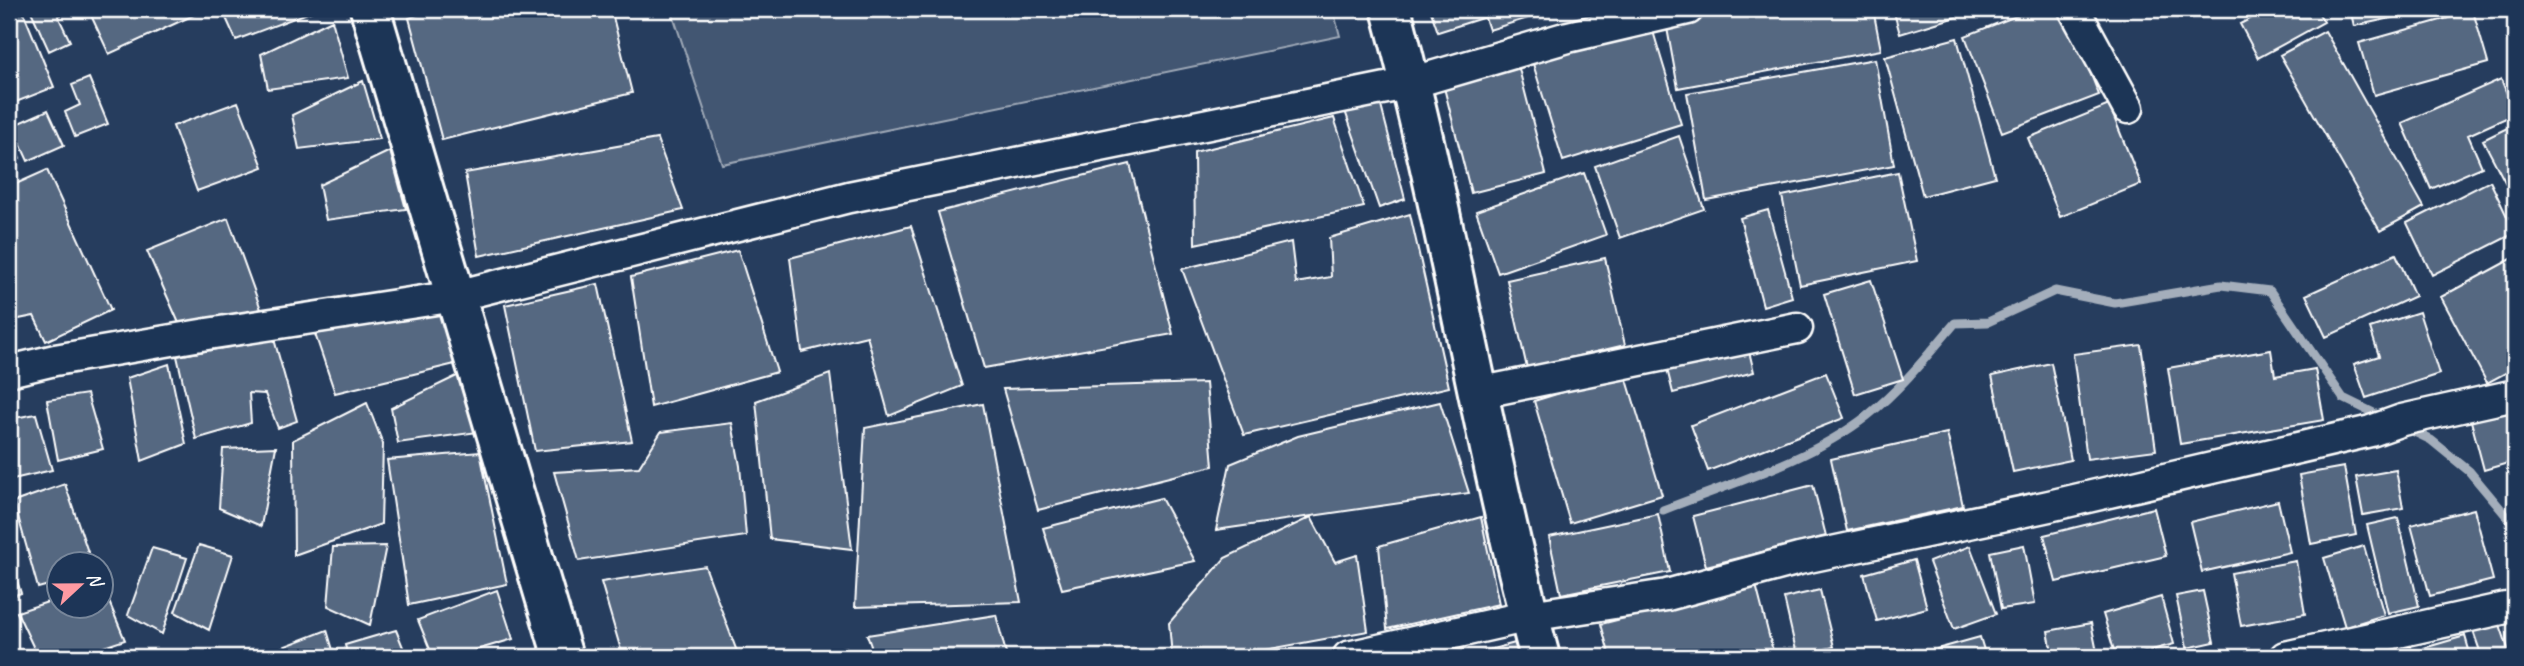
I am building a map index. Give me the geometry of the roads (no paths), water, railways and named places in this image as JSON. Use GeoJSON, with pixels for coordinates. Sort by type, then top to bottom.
{"type":"FeatureCollection","features":[{"type":"Feature","properties":{"kind":"street"},"geometry":{"type":"LineString","coordinates":[[370,9],[563,657]]}},
{"type":"Feature","properties":{"kind":"street"},"geometry":{"type":"LineString","coordinates":[[1391,9],[1411,83],[1478,393],[1540,657]]}},
{"type":"Feature","properties":{"kind":"street"},"geometry":{"type":"LineString","coordinates":[[9,371],[55,360],[207,334],[456,296],[849,197],[1411,83],[1568,37],[1688,9]]}},
{"type":"Feature","properties":{"kind":"street"},"geometry":{"type":"LineString","coordinates":[[2074,9],[2129,108]]}},
{"type":"Feature","properties":{"kind":"street"},"geometry":{"type":"LineString","coordinates":[[1478,393],[1797,328]]}},
{"type":"Feature","properties":{"kind":"street"},"geometry":{"type":"LineString","coordinates":[[1348,657],[1529,617],[1667,595],[1799,559],[2049,506],[2515,395]]}},
{"type":"Feature","properties":{"kind":"street"},"geometry":{"type":"LineString","coordinates":[[2284,657],[2506,608]]}},
{"type":"Feature","properties":{"kind":"waterway"},"geometry":{"type":"LineString","coordinates":[[1663,510],[1794,459],[1844,432],[1891,395],[1955,323],[1988,322],[2055,291],[2115,303],[2221,285],[2270,291],[2343,398],[2384,418]]}},
{"type":"Feature","properties":{"kind":"waterway"},"geometry":{"type":"LineString","coordinates":[[2406,428],[2431,440],[2469,471],[2515,526]]}}]}
